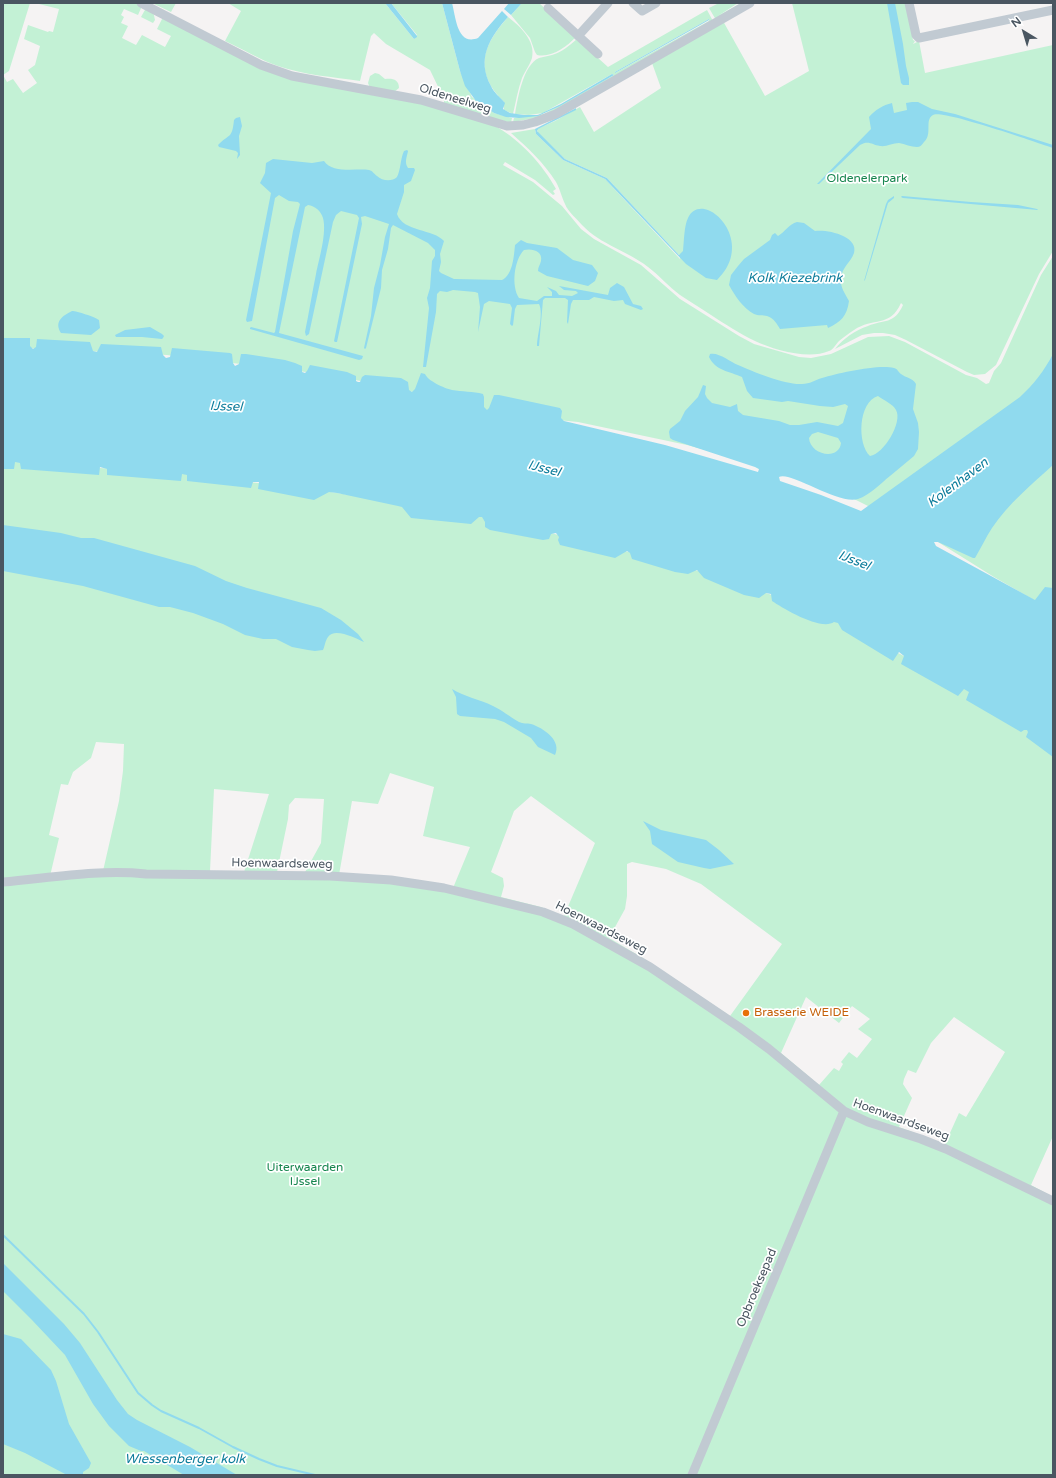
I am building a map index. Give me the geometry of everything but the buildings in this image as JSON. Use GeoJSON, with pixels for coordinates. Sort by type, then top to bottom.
{"type":"FeatureCollection","features":[{"type":"Feature","properties":{"kind":"street","name":"Oldeneelweg"},"geometry":{"type":"LineString","coordinates":[[140,3],[261,65],[282,73],[409,97],[444,106],[489,122],[512,127],[548,118],[750,3]]}},
{"type":"Feature","properties":{"kind":"street"},"geometry":{"type":"LineString","coordinates":[[578,36],[608,3]]}},
{"type":"Feature","properties":{"kind":"street"},"geometry":{"type":"LineString","coordinates":[[633,3],[642,11],[656,3]]}},
{"type":"Feature","properties":{"kind":"street"},"geometry":{"type":"LineString","coordinates":[[909,3],[916,35],[919,38],[1053,10]]}},
{"type":"Feature","properties":{"kind":"street"},"geometry":{"type":"LineString","coordinates":[[548,8],[598,54]]}},
{"type":"Feature","properties":{"kind":"street","name":"Hoenwaardseweg"},"geometry":{"type":"LineString","coordinates":[[3,882],[130,872],[146,874],[330,876],[391,880],[444,888],[543,912],[573,924],[650,967],[739,1027],[844,1111],[868,1122],[921,1139],[946,1149],[1053,1201]]}},
{"type":"Feature","properties":{"kind":"street","name":"Opbroeksepad"},"geometry":{"type":"LineString","coordinates":[[692,1475],[844,1111]]}},
{"type":"Feature","properties":{"kind":"green space"},"geometry":{"type":"Polygon","coordinates":[[[3,3],[30,3],[9,71],[3,75],[3,3]]]}},
{"type":"Feature","properties":{"kind":"green space"},"geometry":{"type":"Polygon","coordinates":[[[35,3],[135,3],[142,6],[138,15],[124,9],[121,15],[124,17],[121,23],[128,26],[122,38],[136,45],[142,35],[165,47],[171,36],[157,29],[163,17],[261,67],[401,95],[497,127],[515,139],[531,154],[551,180],[556,189],[553,191],[555,194],[553,195],[535,180],[505,162],[503,165],[533,182],[562,206],[581,229],[594,239],[641,265],[680,299],[739,336],[754,344],[799,357],[811,358],[831,354],[868,337],[889,336],[905,342],[966,375],[977,378],[986,384],[989,383],[994,371],[1001,363],[1041,275],[1053,256],[1053,611],[994,577],[930,537],[856,500],[781,473],[760,470],[749,462],[687,445],[578,422],[487,413],[413,392],[361,381],[306,372],[167,355],[3,347],[3,75],[7,82],[13,79],[23,93],[37,83],[28,70],[35,65],[40,46],[24,39],[28,25],[48,32],[53,32],[59,9],[35,3]]]}},
{"type":"Feature","properties":{"kind":"green space"},"geometry":{"type":"Polygon","coordinates":[[[152,3],[176,3],[171,12],[152,3]]]}},
{"type":"Feature","properties":{"kind":"green space"},"geometry":{"type":"Polygon","coordinates":[[[228,3],[385,3],[414,39],[417,35],[391,3],[442,3],[460,71],[472,97],[494,113],[512,118],[511,123],[444,104],[444,99],[430,70],[386,44],[374,33],[371,36],[360,81],[308,74],[271,64],[225,41],[241,11],[228,3]]]}},
{"type":"Feature","properties":{"kind":"green space"},"geometry":{"type":"Polygon","coordinates":[[[522,3],[539,3],[576,37],[558,51],[548,55],[537,55],[530,38],[511,15],[522,3]]]}},
{"type":"Feature","properties":{"kind":"green space"},"geometry":{"type":"Polygon","coordinates":[[[719,3],[738,3],[718,16],[741,3],[746,3],[716,20],[709,8],[719,3]]]}},
{"type":"Feature","properties":{"kind":"green space","name":"Oldenelerpark"},"geometry":{"type":"Polygon","coordinates":[[[792,3],[906,3],[913,40],[915,41],[913,44],[919,41],[925,73],[1053,45],[1053,251],[1039,274],[996,365],[985,374],[974,375],[906,340],[895,335],[883,333],[862,335],[835,349],[854,332],[892,319],[900,311],[903,305],[901,303],[897,311],[892,316],[861,326],[838,342],[833,348],[821,354],[792,353],[772,348],[749,338],[680,295],[640,261],[589,232],[568,210],[556,182],[546,168],[530,150],[511,133],[535,129],[536,134],[563,160],[605,179],[680,259],[681,255],[678,254],[607,178],[565,159],[538,133],[537,129],[580,107],[594,132],[661,88],[652,63],[723,21],[765,96],[809,71],[792,3]]]}},
{"type":"Feature","properties":{"kind":"green space"},"geometry":{"type":"Polygon","coordinates":[[[146,8],[153,11],[155,20],[153,23],[141,17],[146,8]]]}},
{"type":"Feature","properties":{"kind":"green space"},"geometry":{"type":"Polygon","coordinates":[[[707,10],[713,21],[547,116],[513,122],[514,118],[544,114],[614,75],[612,74],[543,113],[529,115],[515,114],[525,75],[533,62],[539,58],[559,52],[577,39],[608,67],[707,10]],[[709,19],[615,73],[709,21],[709,19]]]}},
{"type":"Feature","properties":{"kind":"green space"},"geometry":{"type":"Polygon","coordinates":[[[508,17],[526,34],[532,46],[533,52],[531,61],[523,75],[513,114],[504,110],[504,102],[494,91],[488,80],[485,69],[487,48],[492,38],[508,17]]]}},
{"type":"Feature","properties":{"kind":"green space"},"geometry":{"type":"Polygon","coordinates":[[[375,73],[379,74],[385,79],[395,80],[399,85],[399,88],[394,92],[370,88],[368,83],[370,76],[375,73]]]}},
{"type":"Feature","properties":{"kind":"green space","name":"Uiterwaarden IJssel"},"geometry":{"type":"Polygon","coordinates":[[[3,462],[184,474],[331,492],[480,516],[625,551],[695,570],[769,594],[834,619],[966,689],[1053,743],[1053,1136],[1031,1185],[1053,1197],[1053,1475],[3,1475],[3,462]],[[96,742],[91,758],[73,772],[68,785],[61,784],[49,835],[59,838],[50,876],[103,871],[119,801],[123,771],[124,744],[96,742]],[[390,773],[378,804],[352,801],[339,875],[453,888],[470,847],[423,836],[434,787],[390,773]],[[214,789],[210,871],[244,872],[269,794],[214,789]],[[531,796],[514,811],[491,872],[503,878],[504,886],[501,897],[541,907],[564,916],[595,843],[531,796]],[[295,798],[289,805],[288,819],[277,872],[304,874],[321,843],[324,799],[295,798]],[[632,862],[627,864],[627,896],[625,909],[609,938],[643,958],[730,1016],[782,944],[701,884],[666,869],[632,862]],[[806,997],[781,1053],[819,1085],[834,1068],[839,1071],[843,1064],[841,1062],[849,1052],[857,1058],[872,1039],[858,1029],[870,1019],[852,1006],[839,1023],[806,997]],[[954,1017],[931,1043],[916,1073],[908,1070],[904,1079],[903,1084],[912,1098],[899,1127],[945,1144],[959,1113],[966,1117],[1005,1052],[954,1017]]]}},
{"type":"Feature","properties":{"kind":"water"},"geometry":{"type":"Polygon","coordinates":[[[385,3],[391,3],[417,37],[414,39],[385,3]]]}},
{"type":"Feature","properties":{"kind":"water"},"geometry":{"type":"Polygon","coordinates":[[[442,3],[452,3],[456,23],[466,38],[478,38],[502,11],[508,17],[496,32],[487,49],[485,67],[492,88],[505,103],[503,109],[510,113],[538,115],[561,104],[612,74],[614,75],[560,106],[538,116],[519,118],[506,117],[494,113],[476,101],[465,86],[442,3]]]}},
{"type":"Feature","properties":{"kind":"water"},"geometry":{"type":"Polygon","coordinates":[[[509,3],[522,3],[511,15],[504,9],[509,3]]]}},
{"type":"Feature","properties":{"kind":"water"},"geometry":{"type":"Polygon","coordinates":[[[887,3],[895,3],[909,85],[903,85],[901,83],[887,3]]]}},
{"type":"Feature","properties":{"kind":"water"},"geometry":{"type":"Polygon","coordinates":[[[709,20],[615,73],[615,72],[709,20]]]}},
{"type":"Feature","properties":{"kind":"water"},"geometry":{"type":"Polygon","coordinates":[[[918,102],[932,109],[955,114],[1053,145],[1053,148],[971,121],[940,114],[933,115],[929,120],[927,139],[920,146],[915,147],[899,143],[882,146],[868,143],[860,145],[819,184],[817,184],[871,129],[869,117],[874,112],[882,106],[892,103],[894,113],[907,110],[906,103],[918,102]]]}},
{"type":"Feature","properties":{"kind":"water"},"geometry":{"type":"Polygon","coordinates":[[[576,108],[576,110],[538,129],[537,131],[565,159],[607,178],[679,255],[683,251],[688,218],[695,210],[704,209],[714,213],[724,222],[730,235],[732,249],[728,265],[717,280],[706,278],[686,264],[605,179],[563,160],[536,134],[535,129],[576,108]]]}},
{"type":"Feature","properties":{"kind":"water"},"geometry":{"type":"Polygon","coordinates":[[[240,117],[242,126],[239,136],[240,155],[237,159],[238,153],[236,151],[219,147],[218,145],[230,135],[234,120],[240,117]]]}},
{"type":"Feature","properties":{"kind":"water"},"geometry":{"type":"Polygon","coordinates":[[[407,150],[406,164],[408,168],[414,168],[415,170],[411,181],[404,185],[404,192],[397,214],[400,220],[405,224],[433,234],[444,241],[440,254],[441,262],[439,271],[441,273],[454,279],[502,280],[509,274],[515,245],[521,240],[527,243],[557,248],[573,260],[592,265],[598,273],[595,281],[588,286],[547,276],[538,271],[541,261],[539,253],[530,249],[524,250],[516,266],[514,280],[519,298],[537,301],[544,296],[552,296],[552,292],[547,287],[556,291],[559,295],[572,296],[578,293],[576,291],[564,290],[559,286],[608,295],[610,288],[617,283],[624,287],[633,304],[641,306],[643,309],[641,310],[625,304],[623,300],[614,301],[594,297],[589,300],[573,300],[568,324],[568,300],[565,298],[545,298],[543,300],[539,346],[537,346],[541,319],[539,304],[517,305],[512,326],[510,324],[512,308],[510,304],[489,301],[484,304],[478,332],[480,307],[478,293],[453,290],[447,292],[440,291],[437,294],[436,312],[426,367],[423,367],[429,308],[427,298],[430,288],[432,261],[435,256],[435,250],[428,243],[393,225],[391,228],[388,249],[382,270],[381,288],[365,349],[374,288],[389,224],[365,216],[361,217],[362,224],[337,342],[335,342],[359,218],[357,215],[341,211],[336,215],[333,222],[309,334],[306,336],[305,332],[324,231],[321,213],[308,205],[305,207],[279,333],[363,356],[362,359],[359,360],[250,329],[251,327],[275,332],[293,231],[300,204],[298,202],[289,201],[279,195],[275,198],[252,321],[247,322],[246,320],[271,193],[260,183],[265,173],[266,163],[273,159],[312,163],[324,161],[333,168],[345,170],[369,170],[379,178],[390,180],[397,177],[404,151],[407,150]]]}},
{"type":"Feature","properties":{"kind":"water"},"geometry":{"type":"Polygon","coordinates":[[[894,196],[894,198],[888,203],[864,281],[886,204],[888,200],[894,196]]]}},
{"type":"Feature","properties":{"kind":"water"},"geometry":{"type":"Polygon","coordinates":[[[901,197],[1018,205],[1038,210],[903,198],[901,197]]]}},
{"type":"Feature","properties":{"kind":"water","name":"Kolk Kiezebrink"},"geometry":{"type":"Polygon","coordinates":[[[797,222],[804,223],[815,231],[827,231],[841,235],[852,242],[854,247],[854,253],[843,271],[841,278],[842,288],[849,301],[847,311],[840,321],[828,328],[827,325],[780,329],[772,318],[756,315],[746,308],[729,285],[731,275],[744,259],[770,240],[772,235],[775,233],[778,236],[792,224],[797,222]]]}},
{"type":"Feature","properties":{"kind":"water"},"geometry":{"type":"Polygon","coordinates":[[[72,311],[86,314],[99,320],[100,328],[91,335],[61,333],[58,326],[60,320],[72,311]]]}},
{"type":"Feature","properties":{"kind":"water"},"geometry":{"type":"Polygon","coordinates":[[[150,327],[162,334],[164,336],[163,338],[116,337],[115,335],[125,330],[150,327]]]}},
{"type":"Feature","properties":{"kind":"water"},"geometry":{"type":"Polygon","coordinates":[[[3,338],[30,338],[30,346],[33,349],[36,347],[37,339],[90,342],[93,351],[97,352],[101,344],[161,347],[163,355],[166,358],[170,357],[172,348],[230,353],[232,354],[233,363],[235,366],[239,364],[241,354],[246,354],[295,363],[302,366],[302,372],[305,373],[310,365],[347,372],[356,376],[356,381],[358,382],[360,382],[362,377],[365,375],[401,378],[408,382],[409,390],[412,392],[415,389],[421,373],[425,374],[429,379],[437,384],[449,389],[483,394],[484,407],[487,410],[494,395],[560,408],[562,411],[561,418],[564,421],[665,445],[758,472],[759,469],[755,467],[670,438],[670,429],[680,421],[685,411],[698,397],[703,385],[706,386],[705,394],[707,398],[712,403],[730,407],[737,404],[738,411],[743,415],[779,421],[790,425],[817,422],[838,426],[843,423],[848,406],[845,404],[833,407],[753,398],[747,391],[742,377],[719,368],[712,362],[709,357],[710,354],[717,354],[735,364],[761,374],[795,384],[808,383],[838,374],[878,367],[895,368],[901,374],[915,382],[913,409],[918,423],[918,449],[914,456],[871,492],[858,499],[849,500],[785,476],[779,477],[780,481],[861,511],[1020,397],[1038,377],[1053,354],[1053,465],[998,519],[975,558],[938,542],[934,542],[936,546],[1035,600],[1045,587],[1053,588],[1053,757],[1026,737],[1028,732],[1027,730],[1021,732],[966,700],[969,692],[964,689],[958,696],[901,664],[904,656],[899,652],[893,661],[842,630],[838,623],[834,622],[821,624],[803,618],[793,614],[772,601],[771,594],[766,593],[759,598],[744,595],[704,578],[697,570],[688,574],[675,572],[632,559],[630,553],[627,551],[615,558],[560,545],[558,540],[559,537],[556,533],[551,534],[549,539],[543,540],[490,530],[485,527],[485,522],[482,517],[479,517],[471,524],[411,518],[402,507],[337,493],[329,492],[314,500],[258,489],[259,482],[253,482],[251,488],[187,481],[187,475],[182,474],[181,481],[107,475],[107,469],[100,467],[99,475],[21,469],[20,463],[15,462],[14,469],[3,469],[3,338]],[[878,396],[871,400],[866,406],[863,414],[863,442],[870,456],[881,450],[886,444],[895,429],[897,422],[895,408],[878,396]],[[818,432],[812,434],[809,438],[814,448],[825,454],[830,454],[839,449],[841,443],[838,438],[818,432]]]}},
{"type":"Feature","properties":{"kind":"water"},"geometry":{"type":"Polygon","coordinates":[[[3,525],[61,533],[81,538],[94,538],[195,566],[226,581],[247,588],[321,608],[341,620],[358,634],[364,642],[345,634],[335,633],[328,637],[323,650],[315,651],[292,647],[276,639],[263,639],[245,635],[223,624],[193,613],[170,607],[159,607],[83,586],[3,571],[3,525]]]}},
{"type":"Feature","properties":{"kind":"water"},"geometry":{"type":"Polygon","coordinates":[[[452,689],[496,708],[519,722],[531,724],[546,732],[554,740],[556,745],[557,750],[555,755],[538,747],[531,738],[504,722],[495,719],[460,716],[457,714],[456,697],[452,689]]]}},
{"type":"Feature","properties":{"kind":"water"},"geometry":{"type":"Polygon","coordinates":[[[643,821],[661,830],[706,840],[734,864],[710,869],[678,862],[652,844],[650,831],[643,821]]]}},
{"type":"Feature","properties":{"kind":"water","name":"Wiessenberger kolk"},"geometry":{"type":"Polygon","coordinates":[[[3,1263],[64,1324],[80,1343],[117,1400],[128,1414],[190,1447],[237,1475],[184,1475],[144,1451],[129,1446],[109,1426],[93,1404],[65,1355],[3,1291],[3,1263]]]}},
{"type":"Feature","properties":{"kind":"water"},"geometry":{"type":"Polygon","coordinates":[[[3,1334],[21,1339],[51,1370],[56,1381],[69,1424],[91,1463],[89,1468],[83,1472],[83,1475],[67,1475],[25,1453],[3,1444],[3,1334]]]}},
{"type":"Feature","properties":{"kind":"waterway"},"geometry":{"type":"LineString","coordinates":[[3,1235],[84,1314],[98,1332],[138,1393],[152,1405],[161,1411],[199,1428],[233,1447],[259,1459],[277,1466],[315,1475]]}},
{"type":"Feature","properties":{"kind":"place","name":"Brasserie WEIDE"},"geometry":{"type":"Point","coordinates":[746,1013]}},
{"type":"Feature","properties":{"kind":"water label","name":"IJssel"},"geometry":{"type":"Point","coordinates":[226,407]}},
{"type":"Feature","properties":{"kind":"water label","name":"IJssel"},"geometry":{"type":"Point","coordinates":[544,469]}},
{"type":"Feature","properties":{"kind":"water label","name":"Kolenhaven"},"geometry":{"type":"Point","coordinates":[958,483]}},
{"type":"Feature","properties":{"kind":"water label","name":"IJssel"},"geometry":{"type":"Point","coordinates":[854,561]}}]}
